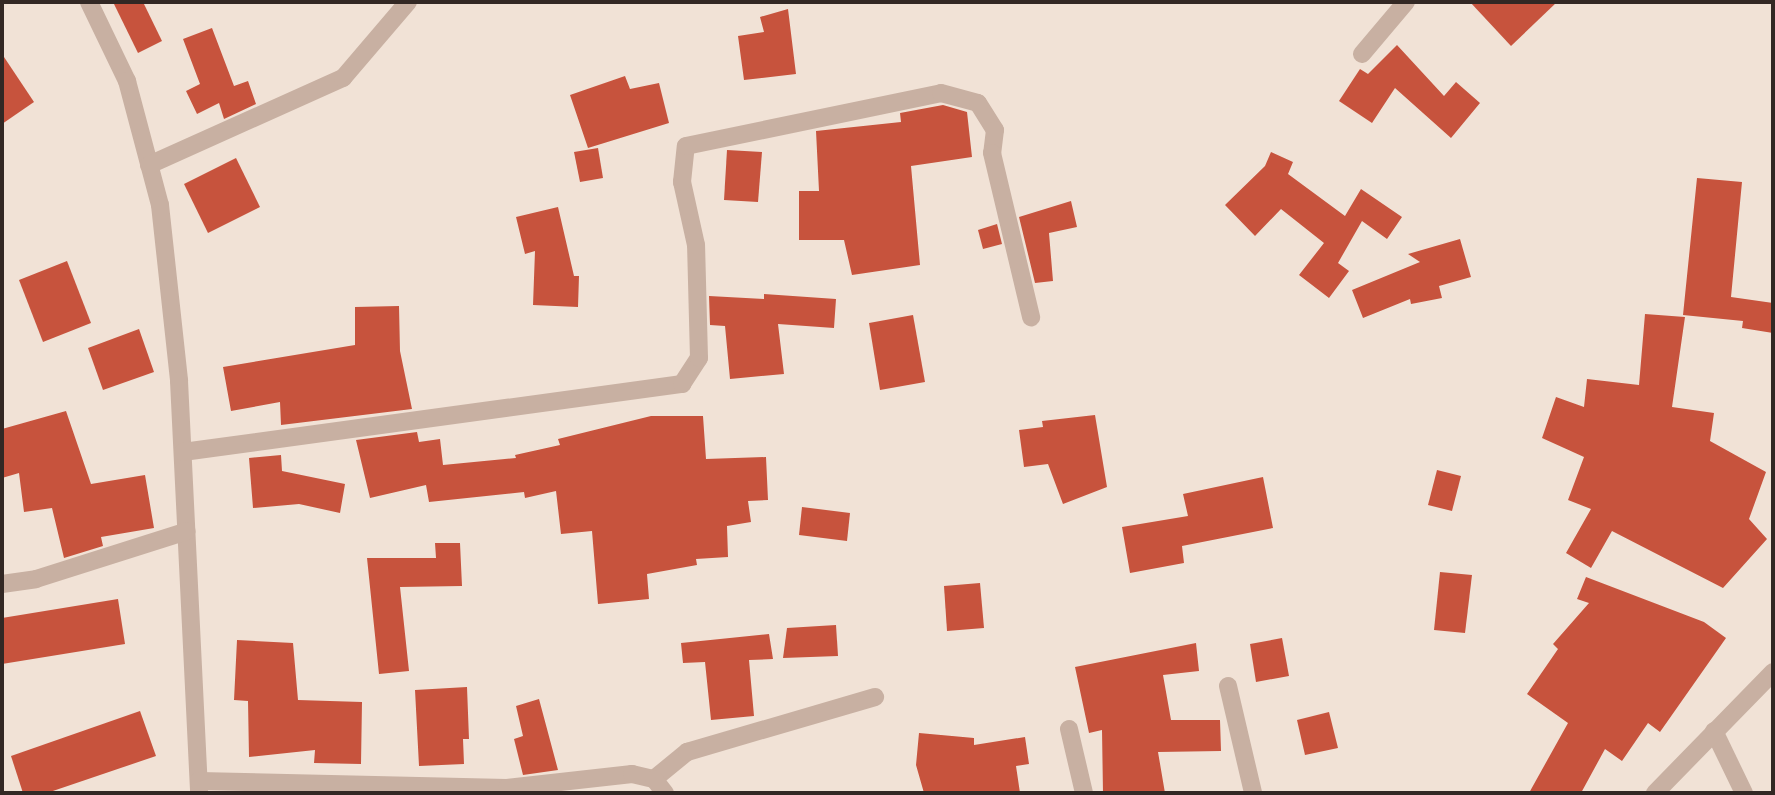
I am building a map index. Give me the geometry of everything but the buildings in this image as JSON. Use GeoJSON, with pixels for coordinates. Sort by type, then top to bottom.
{"type":"FeatureCollection","features":[{"type":"Feature","properties":{"kind":"street"},"geometry":{"type":"LineString","coordinates":[[89,2],[127,81],[160,205],[183,452],[199,787],[507,788],[632,774],[659,786],[687,752],[875,696]]}},
{"type":"Feature","properties":{"kind":"street"},"geometry":{"type":"LineString","coordinates":[[149,165],[343,78],[408,2]]}},
{"type":"Feature","properties":{"kind":"street"},"geometry":{"type":"LineString","coordinates":[[1362,54],[1406,2]]}},
{"type":"Feature","properties":{"kind":"street"},"geometry":{"type":"LineString","coordinates":[[183,452],[682,384],[699,358],[696,246],[682,182],[686,146],[941,93],[978,103],[995,130],[992,153],[1031,317]]}},
{"type":"Feature","properties":{"kind":"street"},"geometry":{"type":"LineString","coordinates":[[2,584],[36,579],[187,531]]}},
{"type":"Feature","properties":{"kind":"street"},"geometry":{"type":"LineString","coordinates":[[1655,793],[1773,672]]}},
{"type":"Feature","properties":{"kind":"street"},"geometry":{"type":"LineString","coordinates":[[1228,686],[1253,793]]}},
{"type":"Feature","properties":{"kind":"street"},"geometry":{"type":"LineString","coordinates":[[1069,729],[1084,793]]}},
{"type":"Feature","properties":{"kind":"street"},"geometry":{"type":"LineString","coordinates":[[1714,731],[1744,793]]}}]}
